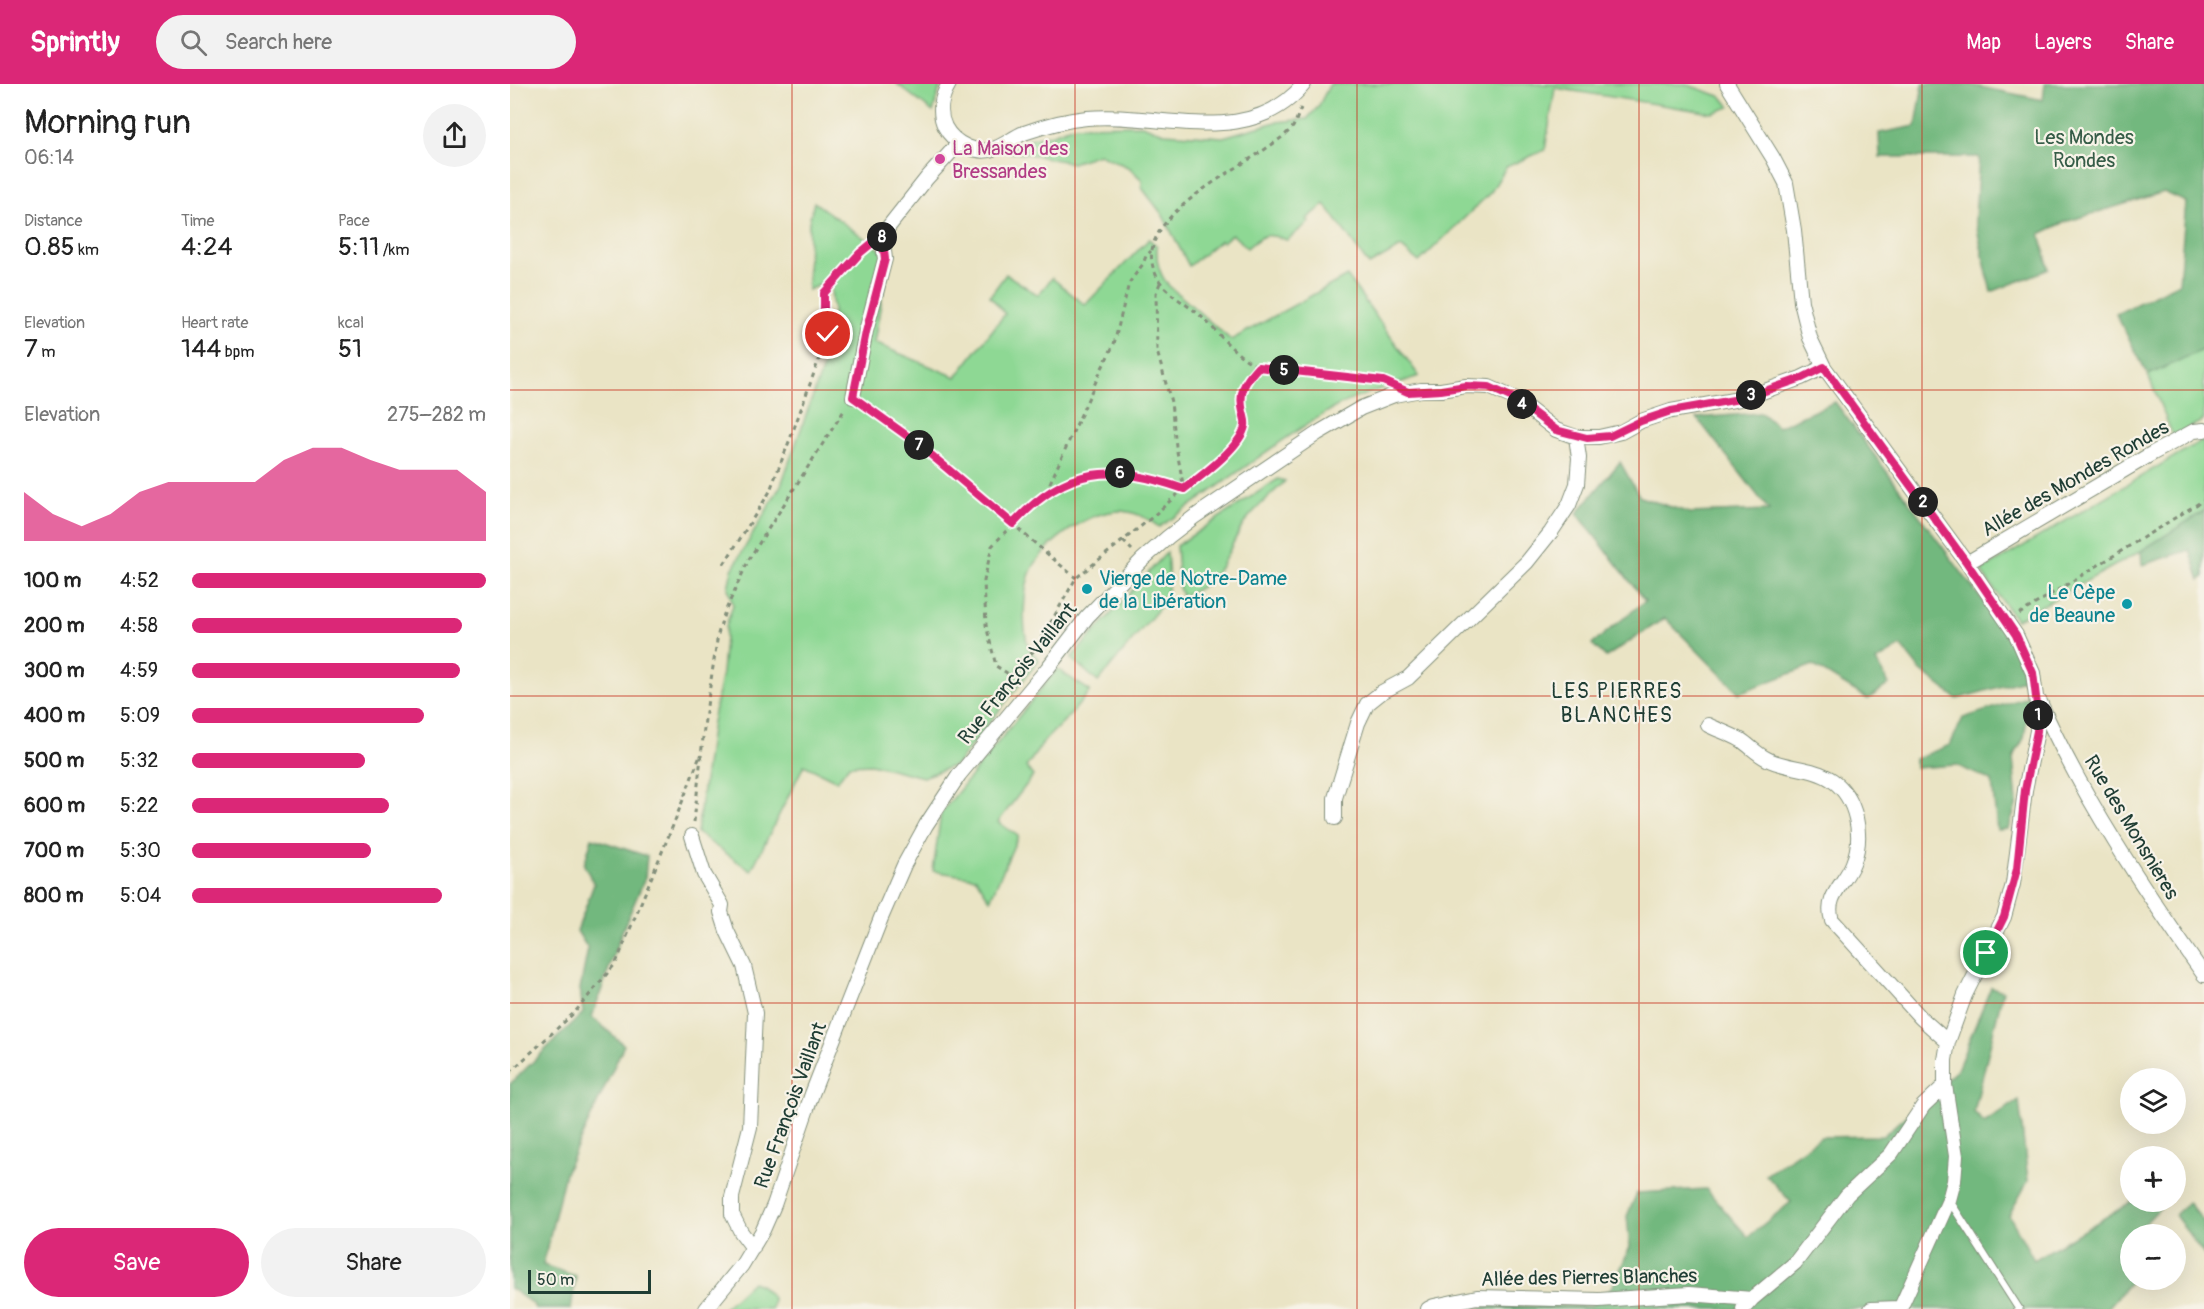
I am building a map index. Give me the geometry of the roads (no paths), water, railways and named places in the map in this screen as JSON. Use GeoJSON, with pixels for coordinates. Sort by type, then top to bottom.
{"type":"FeatureCollection","features":[{"type":"Feature","properties":{"kind":"street"},"geometry":{"type":"LineString","coordinates":[[950,84],[942,98],[942,117],[950,135],[975,150],[995,149],[1023,134],[1048,125],[1100,116],[1195,124],[1247,119],[1271,111],[1303,86]]}},
{"type":"Feature","properties":{"kind":"street"},"geometry":{"type":"LineString","coordinates":[[1727,84],[1773,158],[1785,183],[1794,230],[1801,302],[1810,338],[1824,367],[2007,621],[2033,673],[2036,694],[2037,731],[2025,790],[2013,884],[2004,917],[1965,995],[1948,1042],[1945,1085],[1956,1155],[1954,1181],[1949,1200],[1900,1308],[1872,1309]]}},
{"type":"Feature","properties":{"kind":"street"},"geometry":{"type":"LineString","coordinates":[[853,397],[866,332],[885,259],[882,235],[927,178],[960,143]]}},
{"type":"Feature","properties":{"kind":"street","name":"Rue François Vaillant"},"geometry":{"type":"LineString","coordinates":[[706,1309],[734,1277],[753,1248],[774,1205],[812,1094],[895,886],[926,825],[959,775],[1087,617],[1117,584],[1160,544],[1194,517],[1318,433],[1361,408],[1408,392],[1466,386],[1489,387],[1515,399],[1547,425],[1576,437],[1587,438],[1610,436],[1641,421],[1671,411],[1745,398],[1802,378],[1824,367]]}},
{"type":"Feature","properties":{"kind":"street","name":"Allée des Mondes Rondes"},"geometry":{"type":"LineString","coordinates":[[1967,563],[2153,453],[2194,431],[2204,430]]}},
{"type":"Feature","properties":{"kind":"street"},"geometry":{"type":"LineString","coordinates":[[1335,818],[1335,798],[1358,723],[1367,704],[1382,692],[1408,678],[1527,562],[1551,532],[1569,505],[1577,484],[1579,458],[1576,437]]}},
{"type":"Feature","properties":{"kind":"street","name":"Rue des Monsnieres"},"geometry":{"type":"LineString","coordinates":[[2036,694],[2060,746],[2122,852],[2153,903],[2204,975]]}},
{"type":"Feature","properties":{"kind":"street"},"geometry":{"type":"LineString","coordinates":[[1708,725],[1741,740],[1767,759],[1831,780],[1841,790],[1854,813],[1858,836],[1851,870],[1830,900],[1832,920],[1921,1018],[1948,1042]]}},
{"type":"Feature","properties":{"kind":"street"},"geometry":{"type":"LineString","coordinates":[[692,836],[704,874],[722,905],[721,912],[727,931],[744,966],[755,1013],[750,1127],[732,1197],[732,1214],[741,1232],[753,1248]]}},
{"type":"Feature","properties":{"kind":"street","name":"Allée des Pierres Blanches"},"geometry":{"type":"LineString","coordinates":[[1428,1309],[1477,1297],[1599,1300],[1689,1294],[1747,1304],[1795,1263],[1846,1195],[1891,1154],[1923,1106],[1945,1085]]}},
{"type":"Feature","properties":{"kind":"lane"},"geometry":{"type":"LineString","coordinates":[[1949,1200],[2019,1309]]}},
{"type":"Feature","properties":{"kind":"place","name":"La Maison des Bressandes"},"geometry":{"type":"Point","coordinates":[940,159]}},
{"type":"Feature","properties":{"kind":"place","name":"Vierge de Notre-Dame de la Libération"},"geometry":{"type":"Point","coordinates":[1087,589]}},
{"type":"Feature","properties":{"kind":"place","name":"Le Cèpe de Beaune"},"geometry":{"type":"Point","coordinates":[2127,604]}},
{"type":"Feature","properties":{"kind":"district","name":"LES PIERRES BLANCHES"},"geometry":{"type":"Point","coordinates":[1617,703]}},
{"type":"Feature","properties":{"kind":"park label","name":"Les Mondes Rondes"},"geometry":{"type":"Point","coordinates":[2084,148]}}]}
